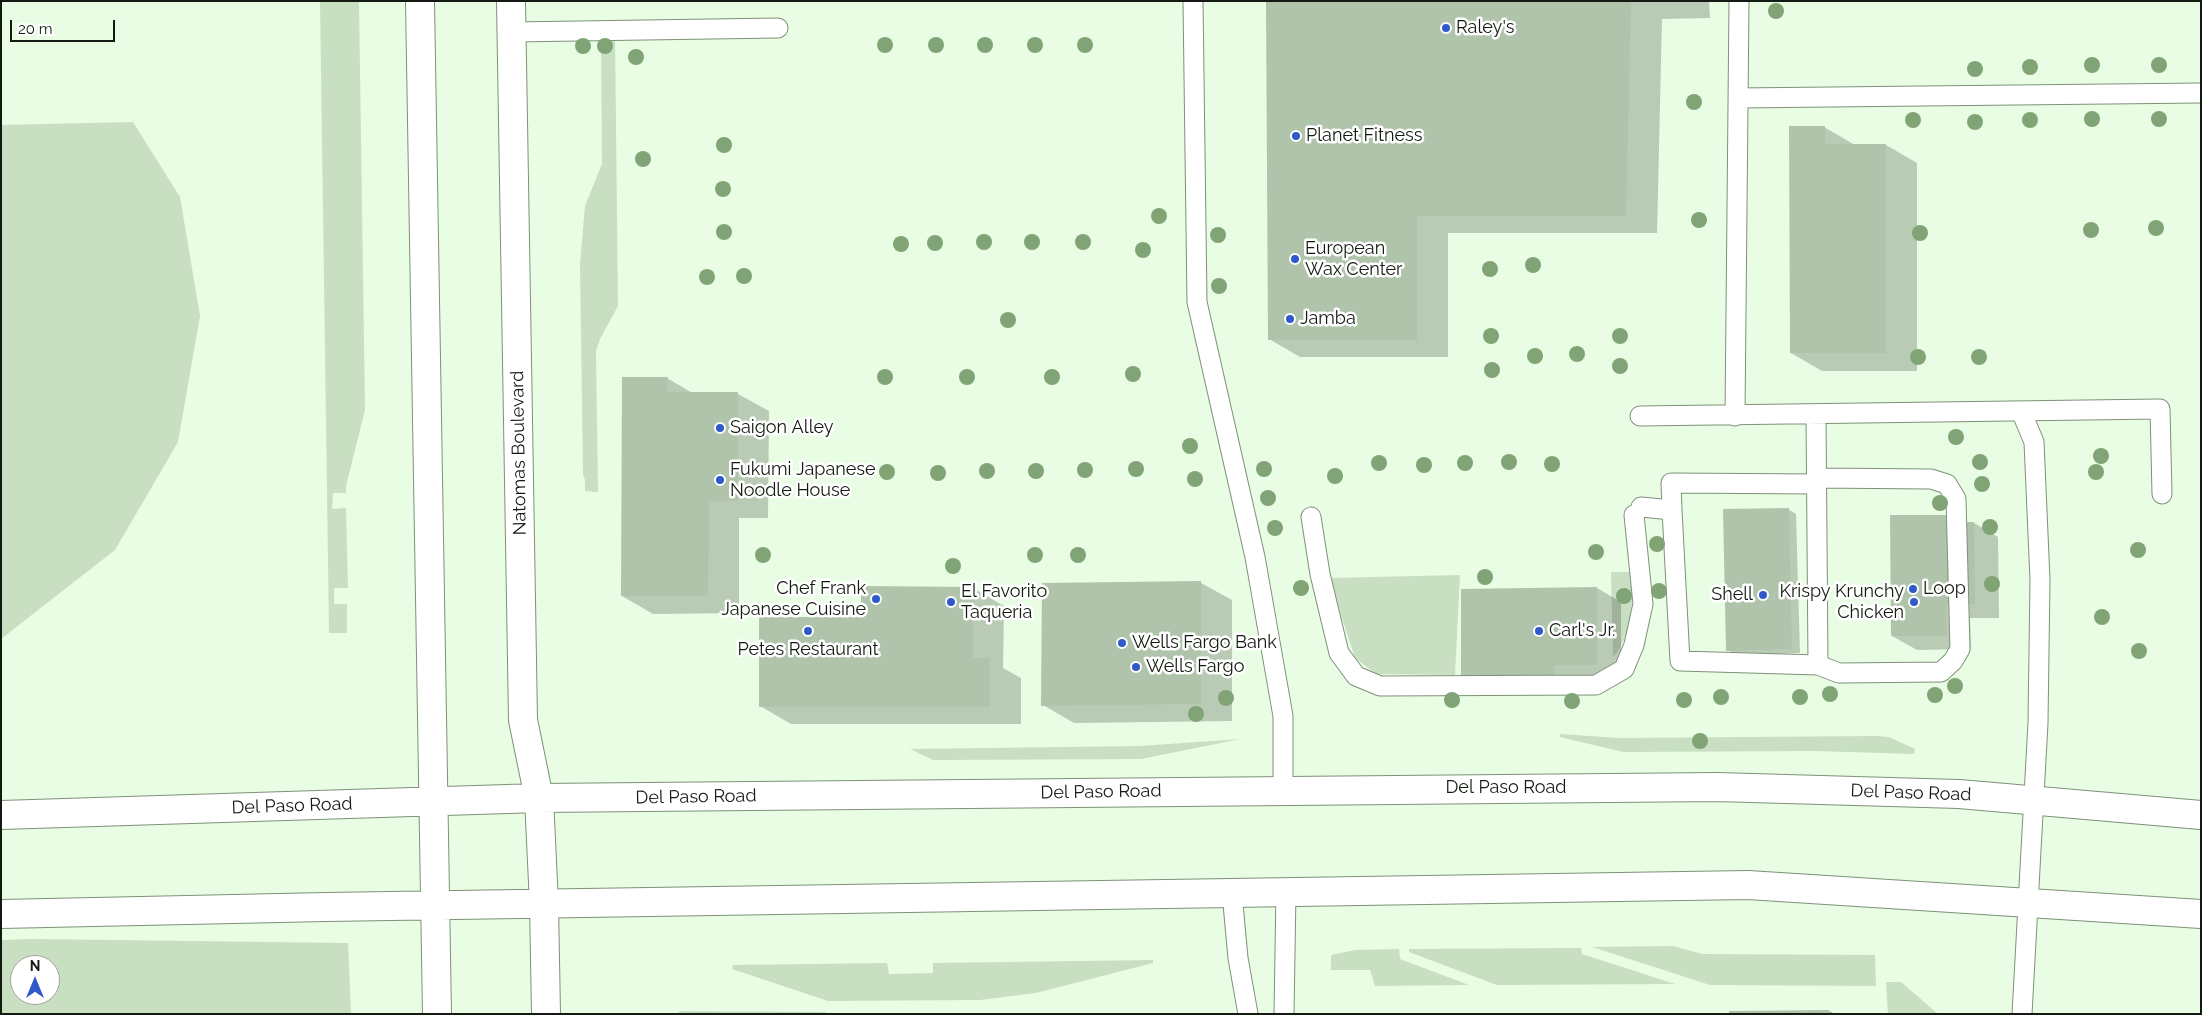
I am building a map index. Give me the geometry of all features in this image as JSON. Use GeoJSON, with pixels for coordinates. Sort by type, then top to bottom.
{"type":"FeatureCollection","features":[{"type":"Feature","properties":{"kind":"main road"},"geometry":{"type":"LineString","coordinates":[[420,1],[435,801],[437,1014]]}},
{"type":"Feature","properties":{"kind":"main road","name":"Natomas Boulevard"},"geometry":{"type":"LineString","coordinates":[[511,1],[523,720],[539,798],[544,904],[546,1014]]}},
{"type":"Feature","properties":{"kind":"main road","name":"Del Paso Road"},"geometry":{"type":"LineString","coordinates":[[1,815],[539,798],[1717,787],[1959,794],[2201,815]]}},
{"type":"Feature","properties":{"kind":"main road"},"geometry":{"type":"LineString","coordinates":[[1,914],[435,905],[1748,885],[2027,901],[2201,914]]}},
{"type":"Feature","properties":{"kind":"lane"},"geometry":{"type":"LineString","coordinates":[[1193,1],[1197,302],[1252,538],[1283,716],[1283,790]]}},
{"type":"Feature","properties":{"kind":"lane"},"geometry":{"type":"LineString","coordinates":[[1735,416],[1739,1]]}},
{"type":"Feature","properties":{"kind":"lane"},"geometry":{"type":"LineString","coordinates":[[512,32],[778,28]]}},
{"type":"Feature","properties":{"kind":"lane"},"geometry":{"type":"LineString","coordinates":[[1738,98],[2201,93]]}},
{"type":"Feature","properties":{"kind":"lane"},"geometry":{"type":"LineString","coordinates":[[1640,416],[2160,409],[2162,494]]}},
{"type":"Feature","properties":{"kind":"lane"},"geometry":{"type":"LineString","coordinates":[[2021,412],[2034,442],[2040,580],[2038,723],[2022,1014]]}},
{"type":"Feature","properties":{"kind":"lane"},"geometry":{"type":"LineString","coordinates":[[1816,415],[1818,665]]}},
{"type":"Feature","properties":{"kind":"lane"},"geometry":{"type":"LineString","coordinates":[[1931,479],[1947,484],[1956,499],[1960,648],[1953,661],[1941,672],[1839,673],[1818,665],[1680,661],[1672,510],[1671,483],[1931,479]]}},
{"type":"Feature","properties":{"kind":"lane"},"geometry":{"type":"LineString","coordinates":[[1311,517],[1320,574],[1339,653],[1356,676],[1380,686],[1596,685],[1624,669],[1634,645],[1643,604],[1637,511],[1672,510]]}},
{"type":"Feature","properties":{"kind":"lane"},"geometry":{"type":"LineString","coordinates":[[1284,1014],[1287,956],[1286,891]]}},
{"type":"Feature","properties":{"kind":"lane"},"geometry":{"type":"LineString","coordinates":[[1232,893],[1238,958],[1248,1014]]}},
{"type":"Feature","properties":{"kind":"green space"},"geometry":{"type":"Polygon","coordinates":[[[320,1],[359,1],[365,410],[346,486],[346,493],[333,493],[332,509],[346,508],[348,588],[334,588],[334,604],[347,604],[347,633],[329,633],[320,1]]]}},
{"type":"Feature","properties":{"kind":"green space"},"geometry":{"type":"Polygon","coordinates":[[[601,35],[615,35],[618,306],[600,339],[596,351],[598,492],[585,491],[583,474],[580,264],[585,206],[602,164],[601,35]]]}},
{"type":"Feature","properties":{"kind":"green space"},"geometry":{"type":"Polygon","coordinates":[[[133,122],[180,197],[200,316],[178,442],[115,550],[1,639],[1,125],[133,122]]]}},
{"type":"Feature","properties":{"kind":"green space"},"geometry":{"type":"Polygon","coordinates":[[[1611,572],[1633,572],[1632,605],[1628,629],[1624,640],[1613,657],[1611,572]]]}},
{"type":"Feature","properties":{"kind":"green space"},"geometry":{"type":"Polygon","coordinates":[[[1460,575],[1455,675],[1376,674],[1355,658],[1329,578],[1460,575]]]}},
{"type":"Feature","properties":{"kind":"green space"},"geometry":{"type":"Polygon","coordinates":[[[1560,734],[1619,738],[1877,736],[1889,737],[1915,749],[1914,754],[1815,751],[1623,752],[1560,737],[1560,734]]]}},
{"type":"Feature","properties":{"kind":"green space"},"geometry":{"type":"Polygon","coordinates":[[[1240,739],[1141,759],[933,760],[910,749],[1140,746],[1240,739]]]}},
{"type":"Feature","properties":{"kind":"green space"},"geometry":{"type":"Polygon","coordinates":[[[1,940],[348,943],[351,1014],[1,1014],[1,940]]]}},
{"type":"Feature","properties":{"kind":"green space"},"geometry":{"type":"Polygon","coordinates":[[[1673,946],[1702,954],[1875,955],[1876,986],[1710,985],[1592,947],[1673,946]]]}},
{"type":"Feature","properties":{"kind":"green space"},"geometry":{"type":"Polygon","coordinates":[[[1581,948],[1582,954],[1675,984],[1497,985],[1409,952],[1409,949],[1581,948]]]}},
{"type":"Feature","properties":{"kind":"green space"},"geometry":{"type":"Polygon","coordinates":[[[1399,949],[1400,959],[1469,985],[1375,986],[1370,970],[1331,970],[1331,955],[1355,950],[1399,949]]]}},
{"type":"Feature","properties":{"kind":"green space"},"geometry":{"type":"Polygon","coordinates":[[[1153,960],[1153,963],[1036,993],[980,1000],[828,1001],[732,969],[733,965],[887,963],[889,974],[933,973],[933,963],[1153,960]]]}},
{"type":"Feature","properties":{"kind":"green space"},"geometry":{"type":"Polygon","coordinates":[[[1886,982],[1901,982],[1938,1014],[1888,1014],[1886,982]]]}},
{"type":"Feature","properties":{"kind":"green space"},"geometry":{"type":"Polygon","coordinates":[[[680,1011],[826,1012],[826,1014],[677,1014],[680,1011]]]}},
{"type":"Feature","properties":{"kind":"building"},"geometry":{"type":"Polygon","coordinates":[[[1266,1],[1631,1],[1626,216],[1417,216],[1417,340],[1268,340],[1266,1]]]}},
{"type":"Feature","properties":{"kind":"building"},"geometry":{"type":"Polygon","coordinates":[[[1789,126],[1825,126],[1825,144],[1886,144],[1886,353],[1790,353],[1789,126]]]}},
{"type":"Feature","properties":{"kind":"building"},"geometry":{"type":"Polygon","coordinates":[[[622,377],[668,377],[667,392],[738,392],[738,501],[709,501],[708,596],[621,596],[622,377]]]}},
{"type":"Feature","properties":{"kind":"building"},"geometry":{"type":"Polygon","coordinates":[[[1789,508],[1792,649],[1726,651],[1723,509],[1789,508]]]}},
{"type":"Feature","properties":{"kind":"building"},"geometry":{"type":"Polygon","coordinates":[[[1890,515],[1948,515],[1948,522],[1974,522],[1975,604],[1946,605],[1947,636],[1891,636],[1890,515]]]}},
{"type":"Feature","properties":{"kind":"building","name":"Wells Fargo Bank"},"geometry":{"type":"Polygon","coordinates":[[[1201,581],[1201,704],[1041,706],[1042,583],[1201,581]]]}},
{"type":"Feature","properties":{"kind":"building"},"geometry":{"type":"Polygon","coordinates":[[[861,586],[973,587],[973,658],[990,658],[990,707],[759,707],[759,617],[861,617],[861,586]]]}},
{"type":"Feature","properties":{"kind":"building"},"geometry":{"type":"Polygon","coordinates":[[[1597,587],[1597,665],[1554,665],[1554,676],[1461,676],[1461,589],[1597,587]]]}},
{"type":"Feature","properties":{"kind":"building"},"geometry":{"type":"Polygon","coordinates":[[[1828,1010],[1835,1014],[1729,1014],[1729,1011],[1828,1010]]]}},
{"type":"Feature","properties":{"kind":"place","name":"Raley's"},"geometry":{"type":"Point","coordinates":[1446,28]}},
{"type":"Feature","properties":{"kind":"place","name":"Planet Fitness"},"geometry":{"type":"Point","coordinates":[1296,136]}},
{"type":"Feature","properties":{"kind":"place","name":"European Wax Center"},"geometry":{"type":"Point","coordinates":[1295,259]}},
{"type":"Feature","properties":{"kind":"place","name":"Jamba"},"geometry":{"type":"Point","coordinates":[1290,319]}},
{"type":"Feature","properties":{"kind":"place","name":"Saigon Alley"},"geometry":{"type":"Point","coordinates":[720,428]}},
{"type":"Feature","properties":{"kind":"place","name":"Fukumi Japanese Noodle House"},"geometry":{"type":"Point","coordinates":[720,480]}},
{"type":"Feature","properties":{"kind":"place","name":"Loop"},"geometry":{"type":"Point","coordinates":[1913,589]}},
{"type":"Feature","properties":{"kind":"place","name":"Shell"},"geometry":{"type":"Point","coordinates":[1763,595]}},
{"type":"Feature","properties":{"kind":"place","name":"Chef Frank Japanese Cuisine"},"geometry":{"type":"Point","coordinates":[876,599]}},
{"type":"Feature","properties":{"kind":"place","name":"El Favorito Taqueria"},"geometry":{"type":"Point","coordinates":[951,602]}},
{"type":"Feature","properties":{"kind":"place","name":"Krispy Krunchy Chicken"},"geometry":{"type":"Point","coordinates":[1914,602]}},
{"type":"Feature","properties":{"kind":"place","name":"Petes Restaurant"},"geometry":{"type":"Point","coordinates":[808,631]}},
{"type":"Feature","properties":{"kind":"place","name":"Carl's Jr."},"geometry":{"type":"Point","coordinates":[1539,631]}},
{"type":"Feature","properties":{"kind":"place","name":"Wells Fargo Bank"},"geometry":{"type":"Point","coordinates":[1122,643]}},
{"type":"Feature","properties":{"kind":"place","name":"Wells Fargo"},"geometry":{"type":"Point","coordinates":[1136,667]}}]}
